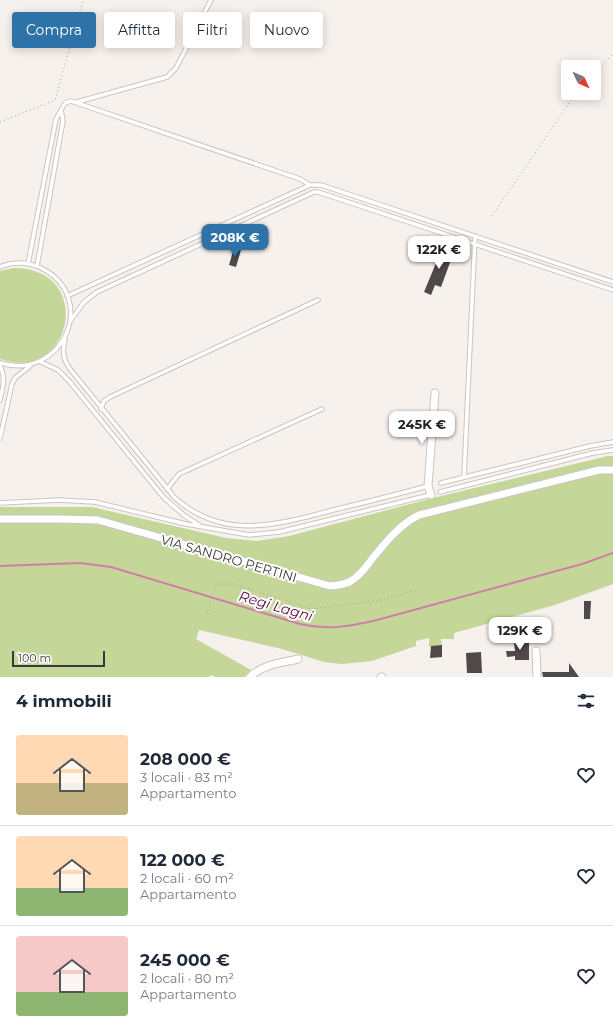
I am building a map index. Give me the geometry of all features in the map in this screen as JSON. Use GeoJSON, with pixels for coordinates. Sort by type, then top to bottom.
{"type":"FeatureCollection","features":[{"type":"Feature","properties":{"kind":"street"},"geometry":{"type":"LineString","coordinates":[[431,495],[428,486],[435,393]]}},
{"type":"Feature","properties":{"kind":"street","name":"VIA SANDRO PERTINI"},"geometry":{"type":"LineString","coordinates":[[0,519],[98,520],[330,586],[341,585],[351,581],[361,574],[389,538],[408,520],[431,512],[599,470],[613,470]]}},
{"type":"Feature","properties":{"kind":"street"},"geometry":{"type":"LineString","coordinates":[[536,651],[537,677]]}},
{"type":"Feature","properties":{"kind":"street"},"geometry":{"type":"LineString","coordinates":[[250,677],[256,672],[270,665],[298,659]]}},
{"type":"Feature","properties":{"kind":"lane"},"geometry":{"type":"LineString","coordinates":[[28,264],[56,119],[65,103],[76,102],[167,77],[176,68],[212,0]]}},
{"type":"Feature","properties":{"kind":"lane"},"geometry":{"type":"LineString","coordinates":[[76,102],[300,178],[310,185]]}},
{"type":"Feature","properties":{"kind":"lane"},"geometry":{"type":"LineString","coordinates":[[37,266],[63,121],[61,110]]}},
{"type":"Feature","properties":{"kind":"lane"},"geometry":{"type":"LineString","coordinates":[[67,296],[310,185],[321,185],[613,282]]}},
{"type":"Feature","properties":{"kind":"lane"},"geometry":{"type":"LineString","coordinates":[[428,486],[276,525],[247,527],[226,524],[204,518],[187,508],[167,489],[101,409],[64,361],[62,350],[71,320],[84,302],[97,292],[314,192],[318,192],[613,290]]}},
{"type":"Feature","properties":{"kind":"lane"},"geometry":{"type":"LineString","coordinates":[[464,477],[475,236]]}},
{"type":"Feature","properties":{"kind":"lane"},"geometry":{"type":"LineString","coordinates":[[0,267],[15,263],[28,264],[37,266],[55,278],[67,296],[71,320]]}},
{"type":"Feature","properties":{"kind":"lane"},"geometry":{"type":"LineString","coordinates":[[101,409],[104,401],[110,397],[318,300]]}},
{"type":"Feature","properties":{"kind":"lane"},"geometry":{"type":"LineString","coordinates":[[0,400],[4,382],[0,365],[20,367],[41,362],[55,353],[65,339]]}},
{"type":"Feature","properties":{"kind":"lane"},"geometry":{"type":"LineString","coordinates":[[41,362],[58,370],[66,377],[164,498],[185,516],[201,527]]}},
{"type":"Feature","properties":{"kind":"lane"},"geometry":{"type":"LineString","coordinates":[[0,438],[12,384],[15,378],[32,365]]}},
{"type":"Feature","properties":{"kind":"lane"},"geometry":{"type":"LineString","coordinates":[[167,489],[178,474],[322,409]]}},
{"type":"Feature","properties":{"kind":"lane"},"geometry":{"type":"LineString","coordinates":[[441,483],[590,446],[613,442]]}},
{"type":"Feature","properties":{"kind":"lane"},"geometry":{"type":"LineString","coordinates":[[440,492],[593,453],[613,450]]}},
{"type":"Feature","properties":{"kind":"lane"},"geometry":{"type":"LineString","coordinates":[[0,503],[59,500],[95,502],[237,534],[263,534],[431,495]]}},
{"type":"Feature","properties":{"kind":"path"},"geometry":{"type":"LineString","coordinates":[[0,122],[55,100],[83,0]]}},
{"type":"Feature","properties":{"kind":"path"},"geometry":{"type":"LineString","coordinates":[[601,66],[613,54]]}},
{"type":"Feature","properties":{"kind":"path"},"geometry":{"type":"LineString","coordinates":[[492,216],[571,100]]}},
{"type":"Feature","properties":{"kind":"path"},"geometry":{"type":"LineString","coordinates":[[207,614],[216,584],[234,584],[312,609],[380,600],[417,590]]}},
{"type":"Feature","properties":{"kind":"green space"},"geometry":{"type":"Polygon","coordinates":[[[13,268],[39,273],[56,285],[65,303],[65,323],[58,341],[44,356],[25,363],[0,359],[0,271],[13,268]]]}},
{"type":"Feature","properties":{"kind":"green space"},"geometry":{"type":"Polygon","coordinates":[[[613,456],[613,584],[605,587],[555,605],[454,633],[454,639],[441,639],[442,646],[429,647],[429,638],[416,641],[416,646],[372,661],[342,664],[324,662],[282,649],[199,630],[196,639],[251,670],[244,677],[215,677],[211,675],[209,677],[0,677],[0,507],[92,507],[226,538],[257,541],[289,536],[429,499],[613,456]]]}},
{"type":"Feature","properties":{"kind":"building"},"geometry":{"type":"Polygon","coordinates":[[[442,244],[450,248],[451,260],[441,287],[435,285],[431,295],[424,292],[441,251],[439,251],[442,244]]]}},
{"type":"Feature","properties":{"kind":"building"},"geometry":{"type":"Polygon","coordinates":[[[234,248],[241,250],[236,267],[229,265],[234,248]]]}},
{"type":"Feature","properties":{"kind":"building"},"geometry":{"type":"Polygon","coordinates":[[[584,601],[591,601],[590,619],[584,619],[584,601]]]}},
{"type":"Feature","properties":{"kind":"building"},"geometry":{"type":"Polygon","coordinates":[[[514,642],[529,642],[529,660],[515,660],[515,656],[507,657],[506,651],[515,651],[514,642]]]}},
{"type":"Feature","properties":{"kind":"building"},"geometry":{"type":"Polygon","coordinates":[[[442,645],[442,657],[430,658],[431,646],[442,645]]]}},
{"type":"Feature","properties":{"kind":"building"},"geometry":{"type":"Polygon","coordinates":[[[481,652],[482,673],[467,673],[466,653],[481,652]]]}},
{"type":"Feature","properties":{"kind":"building"},"geometry":{"type":"Polygon","coordinates":[[[569,663],[579,677],[543,677],[542,672],[569,672],[569,663]]]}},
{"type":"Feature","properties":{"kind":"waterway","name":"Regi Lagni"},"geometry":{"type":"LineString","coordinates":[[0,566],[80,563],[111,567],[300,624],[321,627],[338,627],[377,620],[582,564],[613,553]]}}]}
